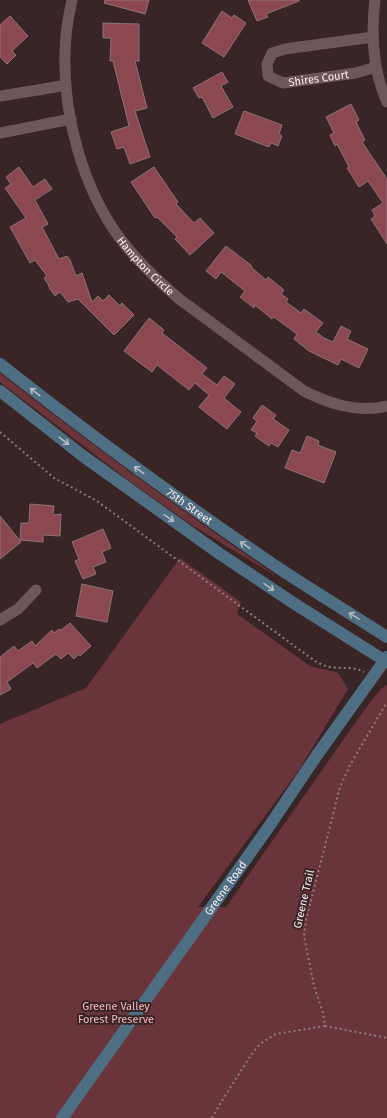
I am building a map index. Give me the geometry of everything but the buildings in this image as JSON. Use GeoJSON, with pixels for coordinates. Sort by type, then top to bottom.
{"type":"FeatureCollection","features":[{"type":"Feature","properties":{"kind":"main road","name":"75th Street"},"geometry":{"type":"LineString","coordinates":[[0,364],[114,452],[222,529],[387,637]]}},
{"type":"Feature","properties":{"kind":"main road","name":"75th Street"},"geometry":{"type":"LineString","coordinates":[[0,391],[90,460],[220,554],[298,606],[386,660]]}},
{"type":"Feature","properties":{"kind":"main road","name":"Greene Road"},"geometry":{"type":"LineString","coordinates":[[62,1118],[268,828],[317,755],[386,660]]}},
{"type":"Feature","properties":{"kind":"street","name":"Hampton Circle"},"geometry":{"type":"LineString","coordinates":[[72,0],[67,25],[65,55],[68,107],[82,165],[104,213],[119,236],[138,260],[178,298],[304,391],[320,399],[348,407],[366,408],[387,406]]}},
{"type":"Feature","properties":{"kind":"street"},"geometry":{"type":"LineString","coordinates":[[375,0],[373,24],[374,55],[378,77],[387,102]]}},
{"type":"Feature","properties":{"kind":"street","name":"Shires Court"},"geometry":{"type":"LineString","coordinates":[[373,37],[285,48],[272,53],[266,64],[268,76],[283,83],[356,73],[376,67]]}},
{"type":"Feature","properties":{"kind":"street"},"geometry":{"type":"LineString","coordinates":[[0,96],[66,85]]}},
{"type":"Feature","properties":{"kind":"street"},"geometry":{"type":"LineString","coordinates":[[0,133],[71,120]]}},
{"type":"Feature","properties":{"kind":"street"},"geometry":{"type":"LineString","coordinates":[[0,620],[18,609],[36,590]]}},
{"type":"Feature","properties":{"kind":"path"},"geometry":{"type":"LineString","coordinates":[[0,432],[54,478],[97,501],[308,656],[321,664],[332,667],[358,668]]}},
{"type":"Feature","properties":{"kind":"path","name":"Greene Trail"},"geometry":{"type":"LineString","coordinates":[[325,1026],[323,1013],[314,986],[304,936],[306,920],[340,787],[350,765],[387,702]]}},
{"type":"Feature","properties":{"kind":"path"},"geometry":{"type":"LineString","coordinates":[[212,1118],[251,1055],[260,1044],[276,1034],[325,1026],[387,1038]]}},
{"type":"Feature","properties":{"kind":"green space"},"geometry":{"type":"Polygon","coordinates":[[[0,373],[136,476],[274,575],[190,524],[128,480],[0,382],[0,373]]]}},
{"type":"Feature","properties":{"kind":"green space","name":"Greene Valley Forest Preserve"},"geometry":{"type":"Polygon","coordinates":[[[180,558],[241,602],[237,614],[310,666],[338,673],[348,689],[299,770],[198,907],[226,907],[365,709],[381,689],[387,685],[387,1118],[0,1118],[0,724],[86,688],[180,558]]]}}]}
